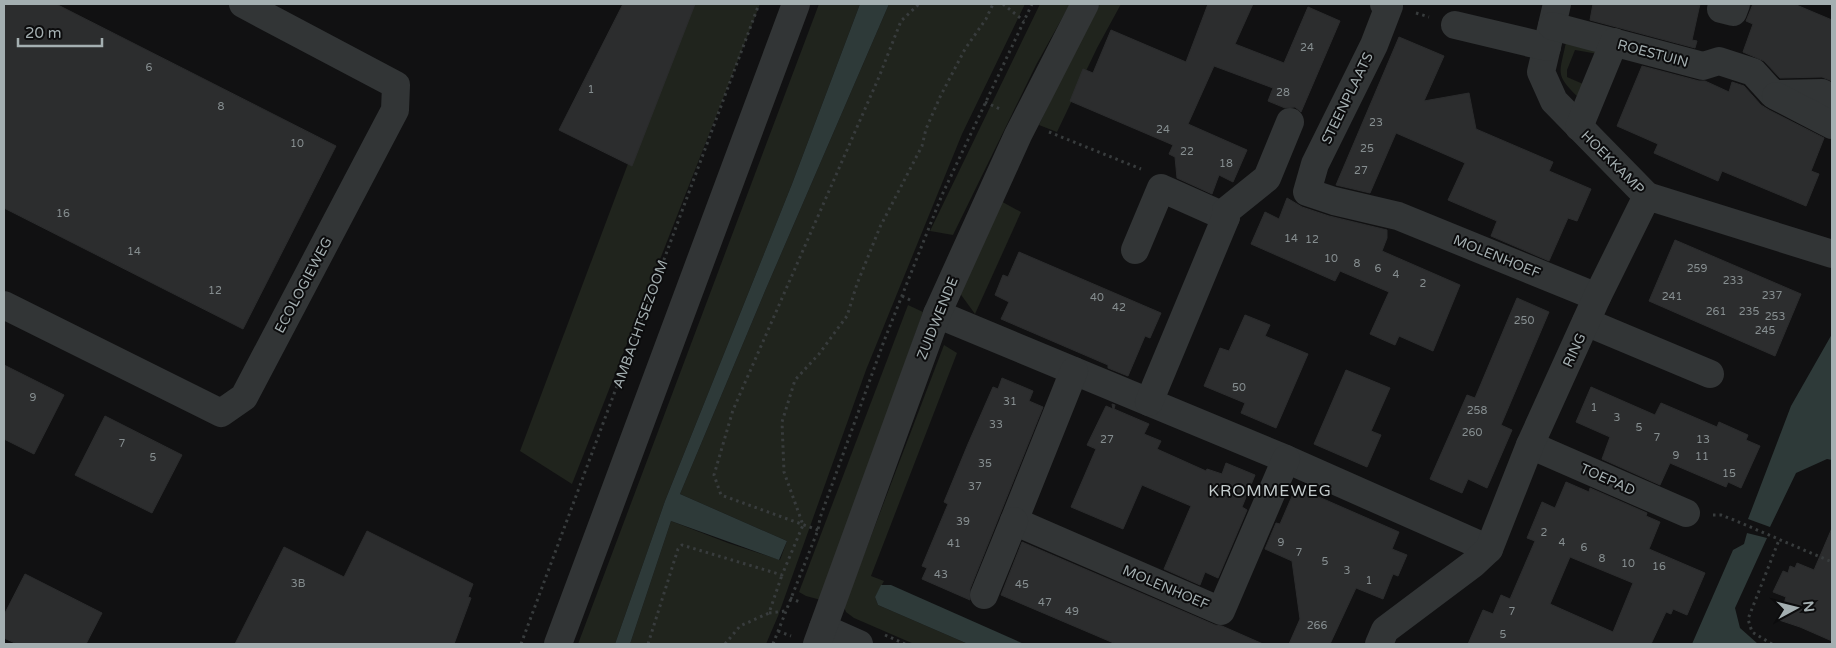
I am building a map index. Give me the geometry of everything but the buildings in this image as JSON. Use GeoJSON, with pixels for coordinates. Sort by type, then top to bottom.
{"type":"FeatureCollection","features":[{"type":"Feature","properties":{"kind":"street","name":"ECOLOGIEWEG"},"geometry":{"type":"LineString","coordinates":[[4,305],[221,413],[244,397],[396,110],[396,85],[243,4]]}},
{"type":"Feature","properties":{"kind":"street"},"geometry":{"type":"LineString","coordinates":[[558,644],[796,4]]}},
{"type":"Feature","properties":{"kind":"street","name":"ZUIDWENDE"},"geometry":{"type":"LineString","coordinates":[[820,636],[937,314],[1025,121],[1086,4]]}},
{"type":"Feature","properties":{"kind":"street","name":"STEENPLAATS"},"geometry":{"type":"LineString","coordinates":[[1307,192],[1315,164],[1374,44],[1386,5]]}},
{"type":"Feature","properties":{"kind":"street"},"geometry":{"type":"LineString","coordinates":[[1455,25],[1552,26]]}},
{"type":"Feature","properties":{"kind":"street","name":"ROESTUIN"},"geometry":{"type":"LineString","coordinates":[[1552,26],[1703,66],[1719,61],[1753,72],[1773,94],[1832,125]]}},
{"type":"Feature","properties":{"kind":"street","name":"HOEKKAMP"},"geometry":{"type":"LineString","coordinates":[[1552,26],[1541,72],[1554,101],[1647,196]]}},
{"type":"Feature","properties":{"kind":"street","name":"HOEKKAMP"},"geometry":{"type":"LineString","coordinates":[[1579,127],[1614,42]]}},
{"type":"Feature","properties":{"kind":"street"},"geometry":{"type":"LineString","coordinates":[[1773,94],[1822,94],[1832,98]]}},
{"type":"Feature","properties":{"kind":"street"},"geometry":{"type":"LineString","coordinates":[[1149,402],[1226,217],[1226,211],[1267,178],[1290,122]]}},
{"type":"Feature","properties":{"kind":"street"},"geometry":{"type":"LineString","coordinates":[[1267,178],[1307,192]]}},
{"type":"Feature","properties":{"kind":"street"},"geometry":{"type":"LineString","coordinates":[[1135,250],[1161,188],[1226,217]]}},
{"type":"Feature","properties":{"kind":"street","name":"MOLENHOEF"},"geometry":{"type":"LineString","coordinates":[[1307,192],[1334,201],[1398,216],[1597,297]]}},
{"type":"Feature","properties":{"kind":"street"},"geometry":{"type":"LineString","coordinates":[[1647,196],[1832,254]]}},
{"type":"Feature","properties":{"kind":"street","name":"RING"},"geometry":{"type":"LineString","coordinates":[[1379,644],[1385,630],[1489,550],[1530,445],[1597,297],[1647,196]]}},
{"type":"Feature","properties":{"kind":"street"},"geometry":{"type":"LineString","coordinates":[[937,314],[1286,459],[1489,550]]}},
{"type":"Feature","properties":{"kind":"street"},"geometry":{"type":"LineString","coordinates":[[1586,322],[1710,374]]}},
{"type":"Feature","properties":{"kind":"street"},"geometry":{"type":"LineString","coordinates":[[984,595],[1074,370]]}},
{"type":"Feature","properties":{"kind":"street","name":"TOEPAD"},"geometry":{"type":"LineString","coordinates":[[1530,445],[1686,513]]}},
{"type":"Feature","properties":{"kind":"street","name":"MOLENHOEF"},"geometry":{"type":"LineString","coordinates":[[1014,521],[1221,611],[1286,459]]}},
{"type":"Feature","properties":{"kind":"street"},"geometry":{"type":"LineString","coordinates":[[820,636],[859,644]]}},
{"type":"Feature","properties":{"kind":"path","name":"AMBACHTSEZOOM"},"geometry":{"type":"LineString","coordinates":[[521,644],[759,4]]}},
{"type":"Feature","properties":{"kind":"path"},"geometry":{"type":"LineString","coordinates":[[818,530],[721,495],[714,475],[733,410],[879,77],[901,21],[919,4]]}},
{"type":"Feature","properties":{"kind":"path"},"geometry":{"type":"LineString","coordinates":[[769,613],[782,574],[803,525],[784,472],[782,422],[795,380],[819,354],[847,316],[856,284],[880,227],[922,146],[926,129],[940,97],[965,49],[986,19],[993,4]]}},
{"type":"Feature","properties":{"kind":"path"},"geometry":{"type":"LineString","coordinates":[[1004,4],[1024,21]]}},
{"type":"Feature","properties":{"kind":"path"},"geometry":{"type":"LineString","coordinates":[[773,644],[818,530],[891,323],[942,195],[1032,4]]}},
{"type":"Feature","properties":{"kind":"path"},"geometry":{"type":"LineString","coordinates":[[1386,5],[1455,25]]}},
{"type":"Feature","properties":{"kind":"path"},"geometry":{"type":"LineString","coordinates":[[985,102],[1025,121],[1158,176],[1161,188]]}},
{"type":"Feature","properties":{"kind":"path"},"geometry":{"type":"LineString","coordinates":[[1734,520],[1832,562]]}},
{"type":"Feature","properties":{"kind":"path"},"geometry":{"type":"LineString","coordinates":[[1772,644],[1752,632],[1748,619],[1777,539]]}},
{"type":"Feature","properties":{"kind":"path"},"geometry":{"type":"LineString","coordinates":[[648,644],[678,549],[682,545],[782,574]]}},
{"type":"Feature","properties":{"kind":"path"},"geometry":{"type":"LineString","coordinates":[[725,644],[740,626],[769,613],[785,611]]}},
{"type":"Feature","properties":{"kind":"shaded area"},"geometry":{"type":"Polygon","coordinates":[[[688,4],[760,4],[572,484],[520,451],[688,4]]]}},
{"type":"Feature","properties":{"kind":"shaded area"},"geometry":{"type":"Polygon","coordinates":[[[819,4],[860,4],[792,184],[665,501],[615,644],[578,644],[819,4]]]}},
{"type":"Feature","properties":{"kind":"shaded area"},"geometry":{"type":"Polygon","coordinates":[[[860,4],[889,4],[680,494],[787,541],[779,560],[671,521],[630,644],[615,644],[665,501],[792,184],[860,4]]]}},
{"type":"Feature","properties":{"kind":"shaded area"},"geometry":{"type":"Polygon","coordinates":[[[889,4],[1025,4],[962,134],[866,370],[778,616],[766,644],[630,644],[671,521],[728,543],[780,560],[787,541],[680,494],[889,4]]]}},
{"type":"Feature","properties":{"kind":"shaded area"},"geometry":{"type":"Polygon","coordinates":[[[1040,4],[1070,4],[1036,65],[953,235],[930,231],[1040,4]]]}},
{"type":"Feature","properties":{"kind":"shaded area"},"geometry":{"type":"Polygon","coordinates":[[[1100,4],[1121,4],[1097,48],[1057,132],[1039,125],[1079,40],[1100,4]]]}},
{"type":"Feature","properties":{"kind":"shaded area"},"geometry":{"type":"Polygon","coordinates":[[[1566,42],[1604,45],[1598,54],[1575,50],[1567,70],[1567,77],[1583,84],[1578,97],[1562,78],[1561,67],[1566,42]]]}},
{"type":"Feature","properties":{"kind":"shaded area"},"geometry":{"type":"Polygon","coordinates":[[[997,199],[1021,212],[975,314],[959,292],[997,199]]]}},
{"type":"Feature","properties":{"kind":"shaded area"},"geometry":{"type":"Polygon","coordinates":[[[908,305],[923,312],[821,600],[806,596],[799,592],[908,305]]]}},
{"type":"Feature","properties":{"kind":"shaded area"},"geometry":{"type":"Polygon","coordinates":[[[1832,334],[1832,460],[1827,459],[1796,473],[1770,527],[1748,519],[1791,406],[1832,334]]]}},
{"type":"Feature","properties":{"kind":"shaded area"},"geometry":{"type":"Polygon","coordinates":[[[944,345],[957,353],[871,576],[884,581],[875,597],[878,605],[968,644],[914,644],[854,618],[846,612],[844,607],[944,345]]]}},
{"type":"Feature","properties":{"kind":"shaded area"},"geometry":{"type":"Polygon","coordinates":[[[1747,533],[1767,538],[1735,608],[1740,628],[1758,644],[1692,644],[1733,550],[1744,544],[1747,533]]]}},
{"type":"Feature","properties":{"kind":"shaded area"},"geometry":{"type":"Polygon","coordinates":[[[881,585],[891,585],[1024,644],[968,644],[878,605],[875,597],[881,585]]]}},
{"type":"Feature","properties":{"kind":"district","name":"KROMMEWEG"},"geometry":{"type":"Point","coordinates":[1270,490]}}]}
